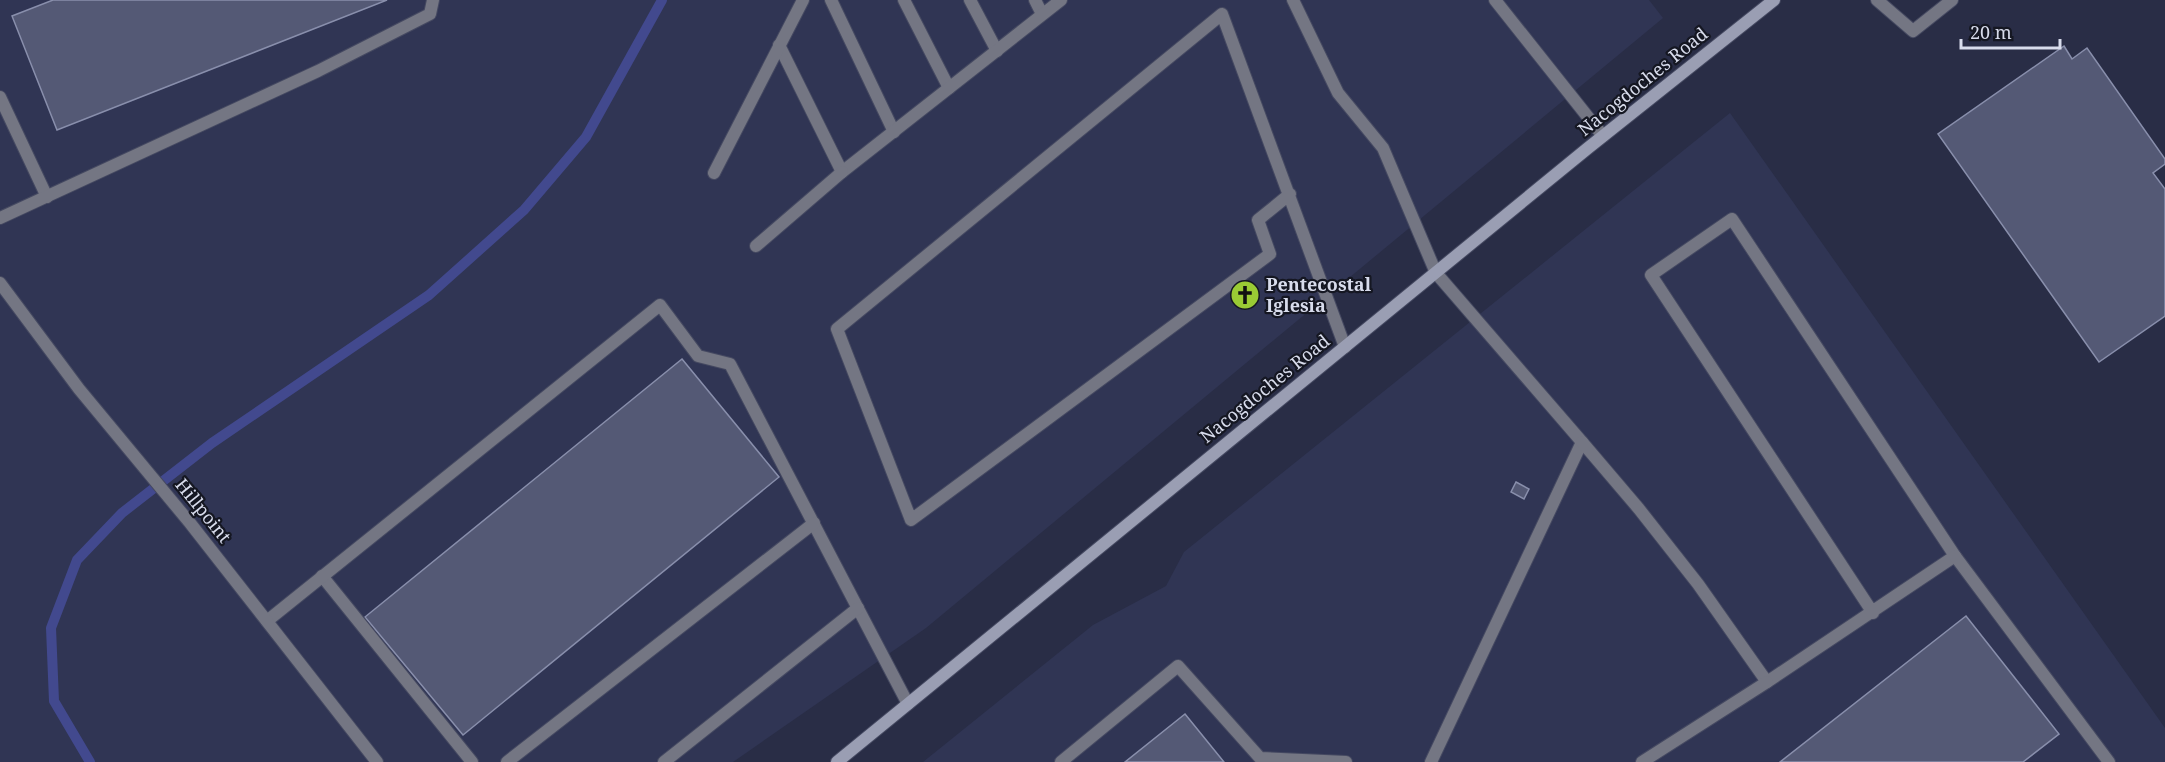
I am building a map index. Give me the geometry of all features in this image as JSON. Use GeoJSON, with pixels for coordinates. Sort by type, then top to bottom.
{"type":"FeatureCollection","features":[{"type":"Feature","properties":{"kind":"main road","name":"Nacogdoches Road"},"geometry":{"type":"LineString","coordinates":[[837,762],[1603,136],[1774,0]]}},
{"type":"Feature","properties":{"kind":"street"},"geometry":{"type":"LineString","coordinates":[[0,218],[318,71],[430,14],[433,0]]}},
{"type":"Feature","properties":{"kind":"street"},"geometry":{"type":"LineString","coordinates":[[714,173],[803,0]]}},
{"type":"Feature","properties":{"kind":"street"},"geometry":{"type":"LineString","coordinates":[[831,0],[894,132]]}},
{"type":"Feature","properties":{"kind":"street"},"geometry":{"type":"LineString","coordinates":[[904,0],[949,88]]}},
{"type":"Feature","properties":{"kind":"street"},"geometry":{"type":"LineString","coordinates":[[970,0],[997,51]]}},
{"type":"Feature","properties":{"kind":"street"},"geometry":{"type":"LineString","coordinates":[[1035,0],[1042,14]]}},
{"type":"Feature","properties":{"kind":"street"},"geometry":{"type":"LineString","coordinates":[[756,246],[842,172],[1060,0]]}},
{"type":"Feature","properties":{"kind":"street"},"geometry":{"type":"LineString","coordinates":[[1293,0],[1338,93],[1383,147],[1436,273],[1639,508],[1698,584],[1767,682]]}},
{"type":"Feature","properties":{"kind":"street"},"geometry":{"type":"LineString","coordinates":[[1495,0],[1603,136]]}},
{"type":"Feature","properties":{"kind":"street"},"geometry":{"type":"LineString","coordinates":[[1877,0],[1913,31],[1952,0]]}},
{"type":"Feature","properties":{"kind":"street"},"geometry":{"type":"LineString","coordinates":[[1290,194],[1258,220],[1270,254],[911,520],[837,328],[1222,14],[1290,194],[1345,347]]}},
{"type":"Feature","properties":{"kind":"street"},"geometry":{"type":"LineString","coordinates":[[779,45],[842,172]]}},
{"type":"Feature","properties":{"kind":"street"},"geometry":{"type":"LineString","coordinates":[[0,97],[47,196]]}},
{"type":"Feature","properties":{"kind":"street"},"geometry":{"type":"LineString","coordinates":[[1873,613],[1651,275],[1732,219],[1955,556],[2109,762]]}},
{"type":"Feature","properties":{"kind":"street","name":"Hillpoint"},"geometry":{"type":"LineString","coordinates":[[0,283],[79,389],[190,523],[377,762]]}},
{"type":"Feature","properties":{"kind":"street"},"geometry":{"type":"LineString","coordinates":[[267,621],[660,305],[698,356],[730,364],[909,704]]}},
{"type":"Feature","properties":{"kind":"street"},"geometry":{"type":"LineString","coordinates":[[1431,762],[1582,442]]}},
{"type":"Feature","properties":{"kind":"street"},"geometry":{"type":"LineString","coordinates":[[507,762],[814,523]]}},
{"type":"Feature","properties":{"kind":"street"},"geometry":{"type":"LineString","coordinates":[[1642,762],[1873,613],[1955,556]]}},
{"type":"Feature","properties":{"kind":"street"},"geometry":{"type":"LineString","coordinates":[[322,576],[472,762]]}},
{"type":"Feature","properties":{"kind":"street"},"geometry":{"type":"LineString","coordinates":[[664,762],[858,608]]}},
{"type":"Feature","properties":{"kind":"street"},"geometry":{"type":"LineString","coordinates":[[1061,762],[1178,666],[1261,760],[1346,762]]}},
{"type":"Feature","properties":{"kind":"shaded area"},"geometry":{"type":"Polygon","coordinates":[[[0,0],[1649,0],[1663,18],[926,628],[733,762],[0,762],[0,0]]]}},
{"type":"Feature","properties":{"kind":"shaded area"},"geometry":{"type":"Polygon","coordinates":[[[1730,113],[2165,728],[2165,762],[923,762],[1093,625],[1166,586],[1184,552],[1730,113]]]}},
{"type":"Feature","properties":{"kind":"building"},"geometry":{"type":"Polygon","coordinates":[[[53,0],[387,0],[57,130],[12,16],[53,0]]]}},
{"type":"Feature","properties":{"kind":"building"},"geometry":{"type":"Polygon","coordinates":[[[2064,46],[2072,59],[2087,48],[2165,159],[2165,164],[2153,173],[2165,189],[2165,316],[2099,362],[1938,134],[2064,46]]]}},
{"type":"Feature","properties":{"kind":"building"},"geometry":{"type":"Polygon","coordinates":[[[682,359],[779,477],[463,735],[365,617],[682,359]]]}},
{"type":"Feature","properties":{"kind":"building"},"geometry":{"type":"Polygon","coordinates":[[[1516,482],[1529,489],[1524,499],[1511,492],[1516,482]]]}},
{"type":"Feature","properties":{"kind":"building"},"geometry":{"type":"Polygon","coordinates":[[[1966,616],[2059,734],[2023,762],[1780,762],[1966,616]]]}},
{"type":"Feature","properties":{"kind":"building"},"geometry":{"type":"Polygon","coordinates":[[[1185,714],[1224,762],[1125,762],[1185,714]]]}},
{"type":"Feature","properties":{"kind":"waterway"},"geometry":{"type":"LineString","coordinates":[[90,762],[54,701],[51,628],[77,560],[122,513],[212,443],[429,295],[524,210],[586,137],[662,0]]}},
{"type":"Feature","properties":{"kind":"place","name":"Pentecostal Iglesia"},"geometry":{"type":"Point","coordinates":[1245,295]}}]}
